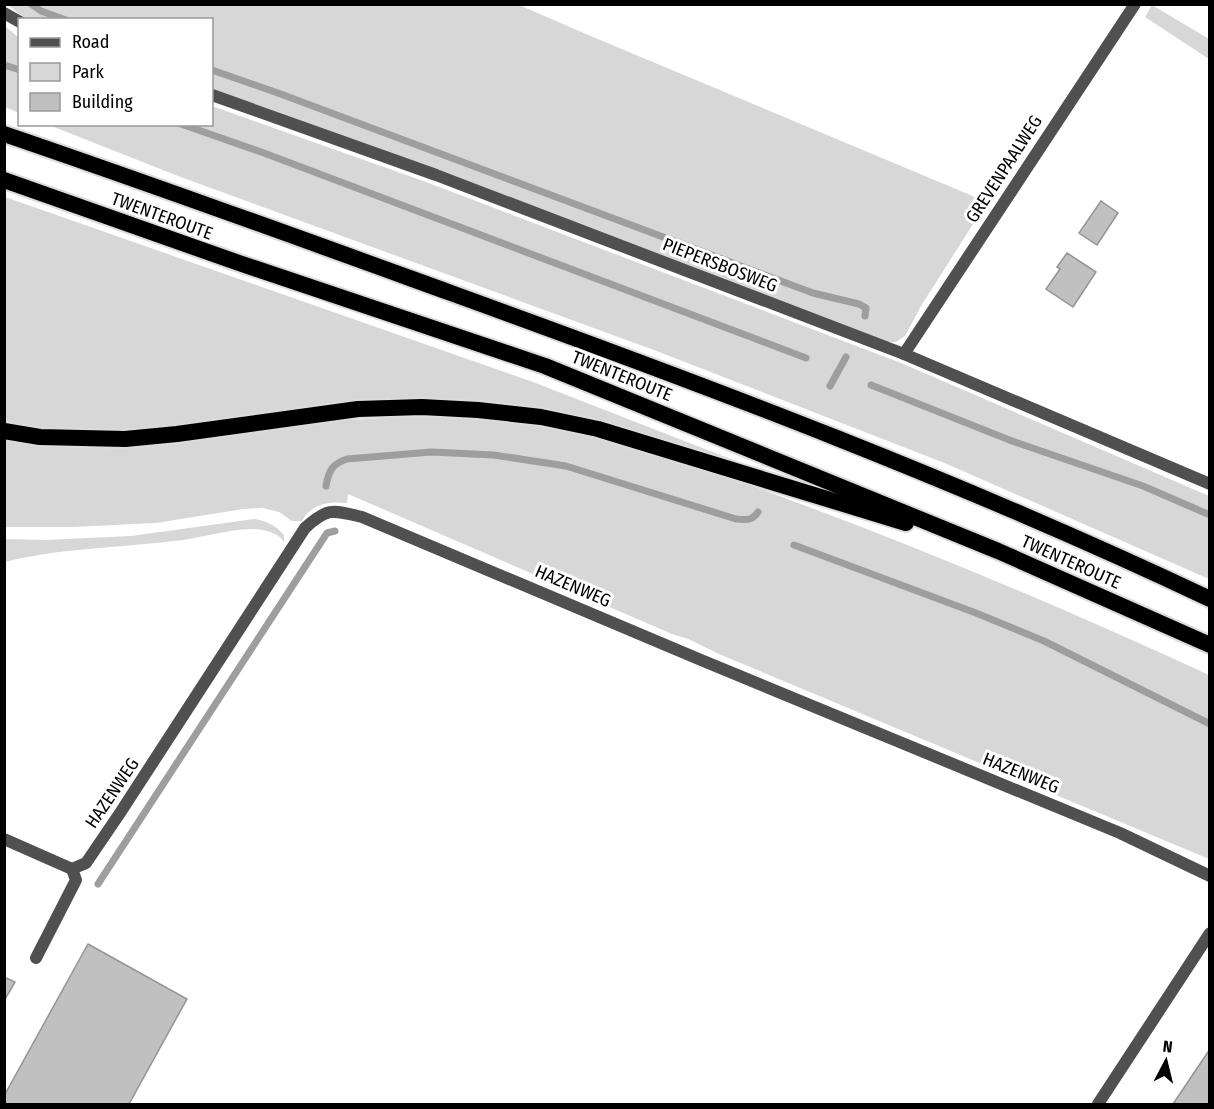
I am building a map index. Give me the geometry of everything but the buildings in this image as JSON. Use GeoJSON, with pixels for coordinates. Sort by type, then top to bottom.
{"type":"FeatureCollection","features":[{"type":"Feature","properties":{"kind":"highway","name":"TWENTEROUTE"},"geometry":{"type":"LineString","coordinates":[[4,134],[108,169],[663,370],[994,501],[1209,599]]}},
{"type":"Feature","properties":{"kind":"highway","name":"TWENTEROUTE"},"geometry":{"type":"LineString","coordinates":[[4,180],[239,263],[545,366],[998,551],[1209,645]]}},
{"type":"Feature","properties":{"kind":"highway"},"geometry":{"type":"LineString","coordinates":[[4,431],[40,437],[125,439],[358,409],[422,407],[541,417],[598,429],[651,444],[794,490],[998,551]]}},
{"type":"Feature","properties":{"kind":"street","name":"GREVENPAALWEG"},"geometry":{"type":"LineString","coordinates":[[904,354],[1135,4]]}},
{"type":"Feature","properties":{"kind":"street"},"geometry":{"type":"LineString","coordinates":[[4,13],[18,21]]}},
{"type":"Feature","properties":{"kind":"street","name":"PIEPERSBOSWEG"},"geometry":{"type":"LineString","coordinates":[[213,95],[447,180],[904,354],[1209,484]]}},
{"type":"Feature","properties":{"kind":"street","name":"HAZENWEG"},"geometry":{"type":"LineString","coordinates":[[72,869],[86,863],[305,528],[320,515],[339,511],[362,516],[701,660],[1120,833],[1209,876]]}},
{"type":"Feature","properties":{"kind":"street"},"geometry":{"type":"LineString","coordinates":[[4,839],[72,869],[76,880],[36,958]]}},
{"type":"Feature","properties":{"kind":"street"},"geometry":{"type":"LineString","coordinates":[[1098,1104],[1209,933]]}},
{"type":"Feature","properties":{"kind":"green space"},"geometry":{"type":"Polygon","coordinates":[[[8,5],[519,5],[987,202],[921,306],[905,336],[896,342],[883,342],[213,89],[213,18],[25,18],[8,5]]]}},
{"type":"Feature","properties":{"kind":"green space"},"geometry":{"type":"Polygon","coordinates":[[[1152,5],[1209,39],[1209,59],[1145,17],[1152,5]]]}},
{"type":"Feature","properties":{"kind":"green space"},"geometry":{"type":"Polygon","coordinates":[[[4,25],[18,37],[18,113],[5,107],[4,25]]]}},
{"type":"Feature","properties":{"kind":"green space"},"geometry":{"type":"Polygon","coordinates":[[[213,106],[426,182],[901,363],[1209,496],[1209,579],[947,464],[654,350],[178,176],[52,126],[213,126],[213,106]]]}},
{"type":"Feature","properties":{"kind":"green space"},"geometry":{"type":"Polygon","coordinates":[[[5,197],[533,382],[774,476],[637,432],[544,409],[429,400],[385,400],[338,404],[140,430],[58,430],[5,424],[5,197]]]}},
{"type":"Feature","properties":{"kind":"green space"},"geometry":{"type":"Polygon","coordinates":[[[422,416],[544,426],[619,443],[723,475],[948,561],[1209,675],[1209,859],[719,654],[348,494],[347,503],[322,504],[311,510],[302,521],[292,521],[279,512],[263,508],[156,523],[73,527],[5,527],[5,439],[422,416]]]}},
{"type":"Feature","properties":{"kind":"green space"},"geometry":{"type":"Polygon","coordinates":[[[254,519],[267,522],[277,529],[284,535],[284,542],[270,532],[242,529],[183,540],[47,554],[5,562],[5,539],[45,540],[131,536],[254,519]]]}},
{"type":"Feature","properties":{"kind":"waterway"},"geometry":{"type":"LineString","coordinates":[[31,4],[41,11],[60,18]]}},
{"type":"Feature","properties":{"kind":"waterway"},"geometry":{"type":"LineString","coordinates":[[4,65],[18,69]]}},
{"type":"Feature","properties":{"kind":"waterway"},"geometry":{"type":"LineString","coordinates":[[213,70],[813,293],[859,304],[866,308],[865,316]]}},
{"type":"Feature","properties":{"kind":"waterway"},"geometry":{"type":"LineString","coordinates":[[187,126],[264,153],[806,358]]}},
{"type":"Feature","properties":{"kind":"waterway"},"geometry":{"type":"LineString","coordinates":[[830,386],[846,357]]}},
{"type":"Feature","properties":{"kind":"waterway"},"geometry":{"type":"LineString","coordinates":[[871,385],[1012,441],[1143,486],[1210,515]]}},
{"type":"Feature","properties":{"kind":"waterway"},"geometry":{"type":"LineString","coordinates":[[326,486],[332,468],[347,459],[431,452],[494,455],[566,466],[736,519],[749,519],[758,512]]}},
{"type":"Feature","properties":{"kind":"waterway"},"geometry":{"type":"LineString","coordinates":[[98,884],[327,533],[335,531]]}},
{"type":"Feature","properties":{"kind":"waterway"},"geometry":{"type":"LineString","coordinates":[[794,545],[1044,641],[1210,724]]}}]}
